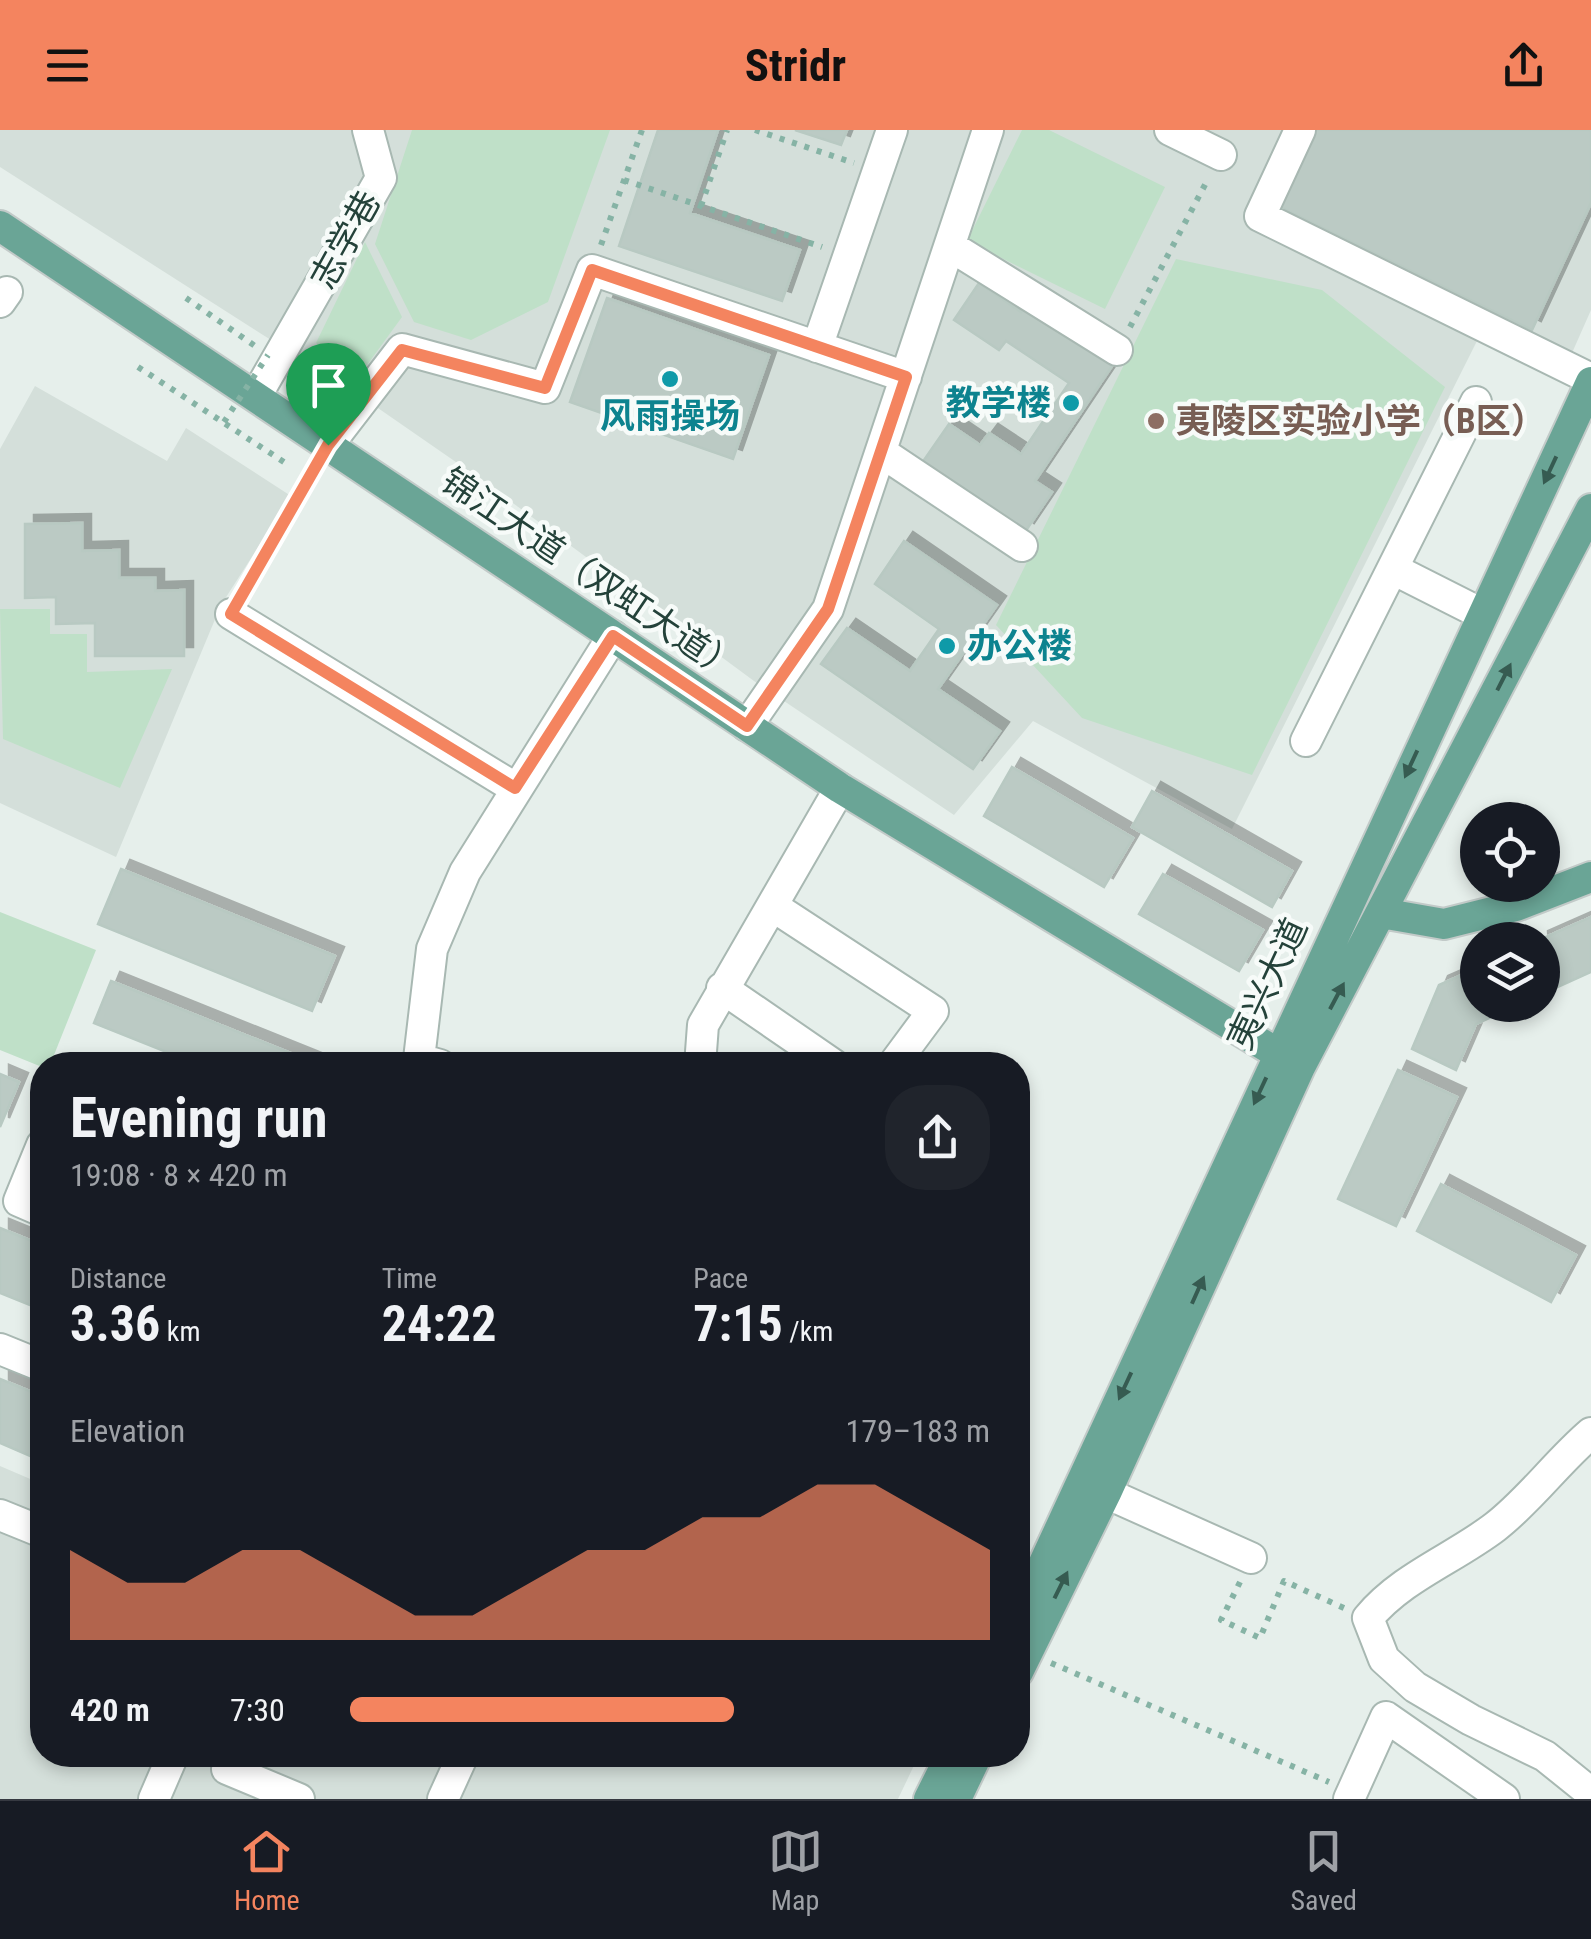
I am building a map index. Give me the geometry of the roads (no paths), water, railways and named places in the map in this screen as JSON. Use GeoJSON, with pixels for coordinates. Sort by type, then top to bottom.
{"type":"FeatureCollection","features":[{"type":"Feature","properties":{"kind":"main road","name":"锦江大道（双虹大道）"},"geometry":{"type":"LineString","coordinates":[[0,226],[840,788],[1288,1060]]}},
{"type":"Feature","properties":{"kind":"main road","name":"夷兴大道"},"geometry":{"type":"LineString","coordinates":[[1030,1646],[1106,1493],[1482,614],[1591,380]]}},
{"type":"Feature","properties":{"kind":"main road","name":"夷兴大道"},"geometry":{"type":"LineString","coordinates":[[1030,1593],[1288,1060],[1381,914],[1591,509]]}},
{"type":"Feature","properties":{"kind":"main road"},"geometry":{"type":"LineString","coordinates":[[1381,914],[1444,924],[1516,906],[1591,876]]}},
{"type":"Feature","properties":{"kind":"main road"},"geometry":{"type":"LineString","coordinates":[[929,1799],[945,1767]]}},
{"type":"Feature","properties":{"kind":"main road"},"geometry":{"type":"LineString","coordinates":[[956,1799],[971,1767]]}},
{"type":"Feature","properties":{"kind":"lane","name":"志学巷"},"geometry":{"type":"LineString","coordinates":[[256,396],[381,178],[368,130]]}},
{"type":"Feature","properties":{"kind":"lane"},"geometry":{"type":"LineString","coordinates":[[817,347],[892,130]]}},
{"type":"Feature","properties":{"kind":"lane"},"geometry":{"type":"LineString","coordinates":[[747,726],[828,609],[988,130]]}},
{"type":"Feature","properties":{"kind":"lane"},"geometry":{"type":"LineString","coordinates":[[1170,130],[1220,155]]}},
{"type":"Feature","properties":{"kind":"lane"},"geometry":{"type":"LineString","coordinates":[[1300,130],[1260,216],[1591,380]]}},
{"type":"Feature","properties":{"kind":"lane"},"geometry":{"type":"LineString","coordinates":[[950,246],[1118,350]]}},
{"type":"Feature","properties":{"kind":"lane"},"geometry":{"type":"LineString","coordinates":[[328,445],[402,350],[545,388],[592,270],[906,377]]}},
{"type":"Feature","properties":{"kind":"lane"},"geometry":{"type":"LineString","coordinates":[[1306,741],[1476,402]]}},
{"type":"Feature","properties":{"kind":"lane"},"geometry":{"type":"LineString","coordinates":[[881,452],[1022,546]]}},
{"type":"Feature","properties":{"kind":"lane"},"geometry":{"type":"LineString","coordinates":[[1393,568],[1482,614]]}},
{"type":"Feature","properties":{"kind":"lane"},"geometry":{"type":"LineString","coordinates":[[231,614],[515,788]]}},
{"type":"Feature","properties":{"kind":"lane"},"geometry":{"type":"LineString","coordinates":[[420,1052],[432,949],[465,872],[613,636]]}},
{"type":"Feature","properties":{"kind":"lane"},"geometry":{"type":"LineString","coordinates":[[701,1052],[704,1025],[722,988],[774,907],[840,788]]}},
{"type":"Feature","properties":{"kind":"lane"},"geometry":{"type":"LineString","coordinates":[[774,907],[933,1012],[903,1052]]}},
{"type":"Feature","properties":{"kind":"lane"},"geometry":{"type":"LineString","coordinates":[[722,988],[815,1052]]}},
{"type":"Feature","properties":{"kind":"lane"},"geometry":{"type":"LineString","coordinates":[[30,1175],[19,1202],[30,1206]]}},
{"type":"Feature","properties":{"kind":"lane"},"geometry":{"type":"LineString","coordinates":[[0,1349],[30,1361]]}},
{"type":"Feature","properties":{"kind":"lane"},"geometry":{"type":"LineString","coordinates":[[1591,1433],[1499,1524],[1449,1560],[1391,1590],[1368,1618],[1384,1659],[1415,1687],[1470,1720],[1545,1756],[1591,1793]]}},
{"type":"Feature","properties":{"kind":"lane"},"geometry":{"type":"LineString","coordinates":[[1106,1493],[1251,1558]]}},
{"type":"Feature","properties":{"kind":"lane"},"geometry":{"type":"LineString","coordinates":[[0,1515],[30,1527]]}},
{"type":"Feature","properties":{"kind":"lane"},"geometry":{"type":"LineString","coordinates":[[1351,1796],[1386,1717],[1504,1799]]}},
{"type":"Feature","properties":{"kind":"lane"},"geometry":{"type":"LineString","coordinates":[[154,1799],[168,1767]]}},
{"type":"Feature","properties":{"kind":"lane"},"geometry":{"type":"LineString","coordinates":[[232,1767],[246,1799]]}},
{"type":"Feature","properties":{"kind":"lane"},"geometry":{"type":"LineString","coordinates":[[239,1767],[299,1799]]}},
{"type":"Feature","properties":{"kind":"lane"},"geometry":{"type":"LineString","coordinates":[[443,1799],[458,1767]]}},
{"type":"Feature","properties":{"kind":"place","name":"风雨操场"},"geometry":{"type":"Point","coordinates":[670,379]}},
{"type":"Feature","properties":{"kind":"place","name":"教学楼"},"geometry":{"type":"Point","coordinates":[1071,403]}},
{"type":"Feature","properties":{"kind":"place","name":"夷陵区实验小学（B区）"},"geometry":{"type":"Point","coordinates":[1156,421]}},
{"type":"Feature","properties":{"kind":"place","name":"办公楼"},"geometry":{"type":"Point","coordinates":[947,646]}}]}
